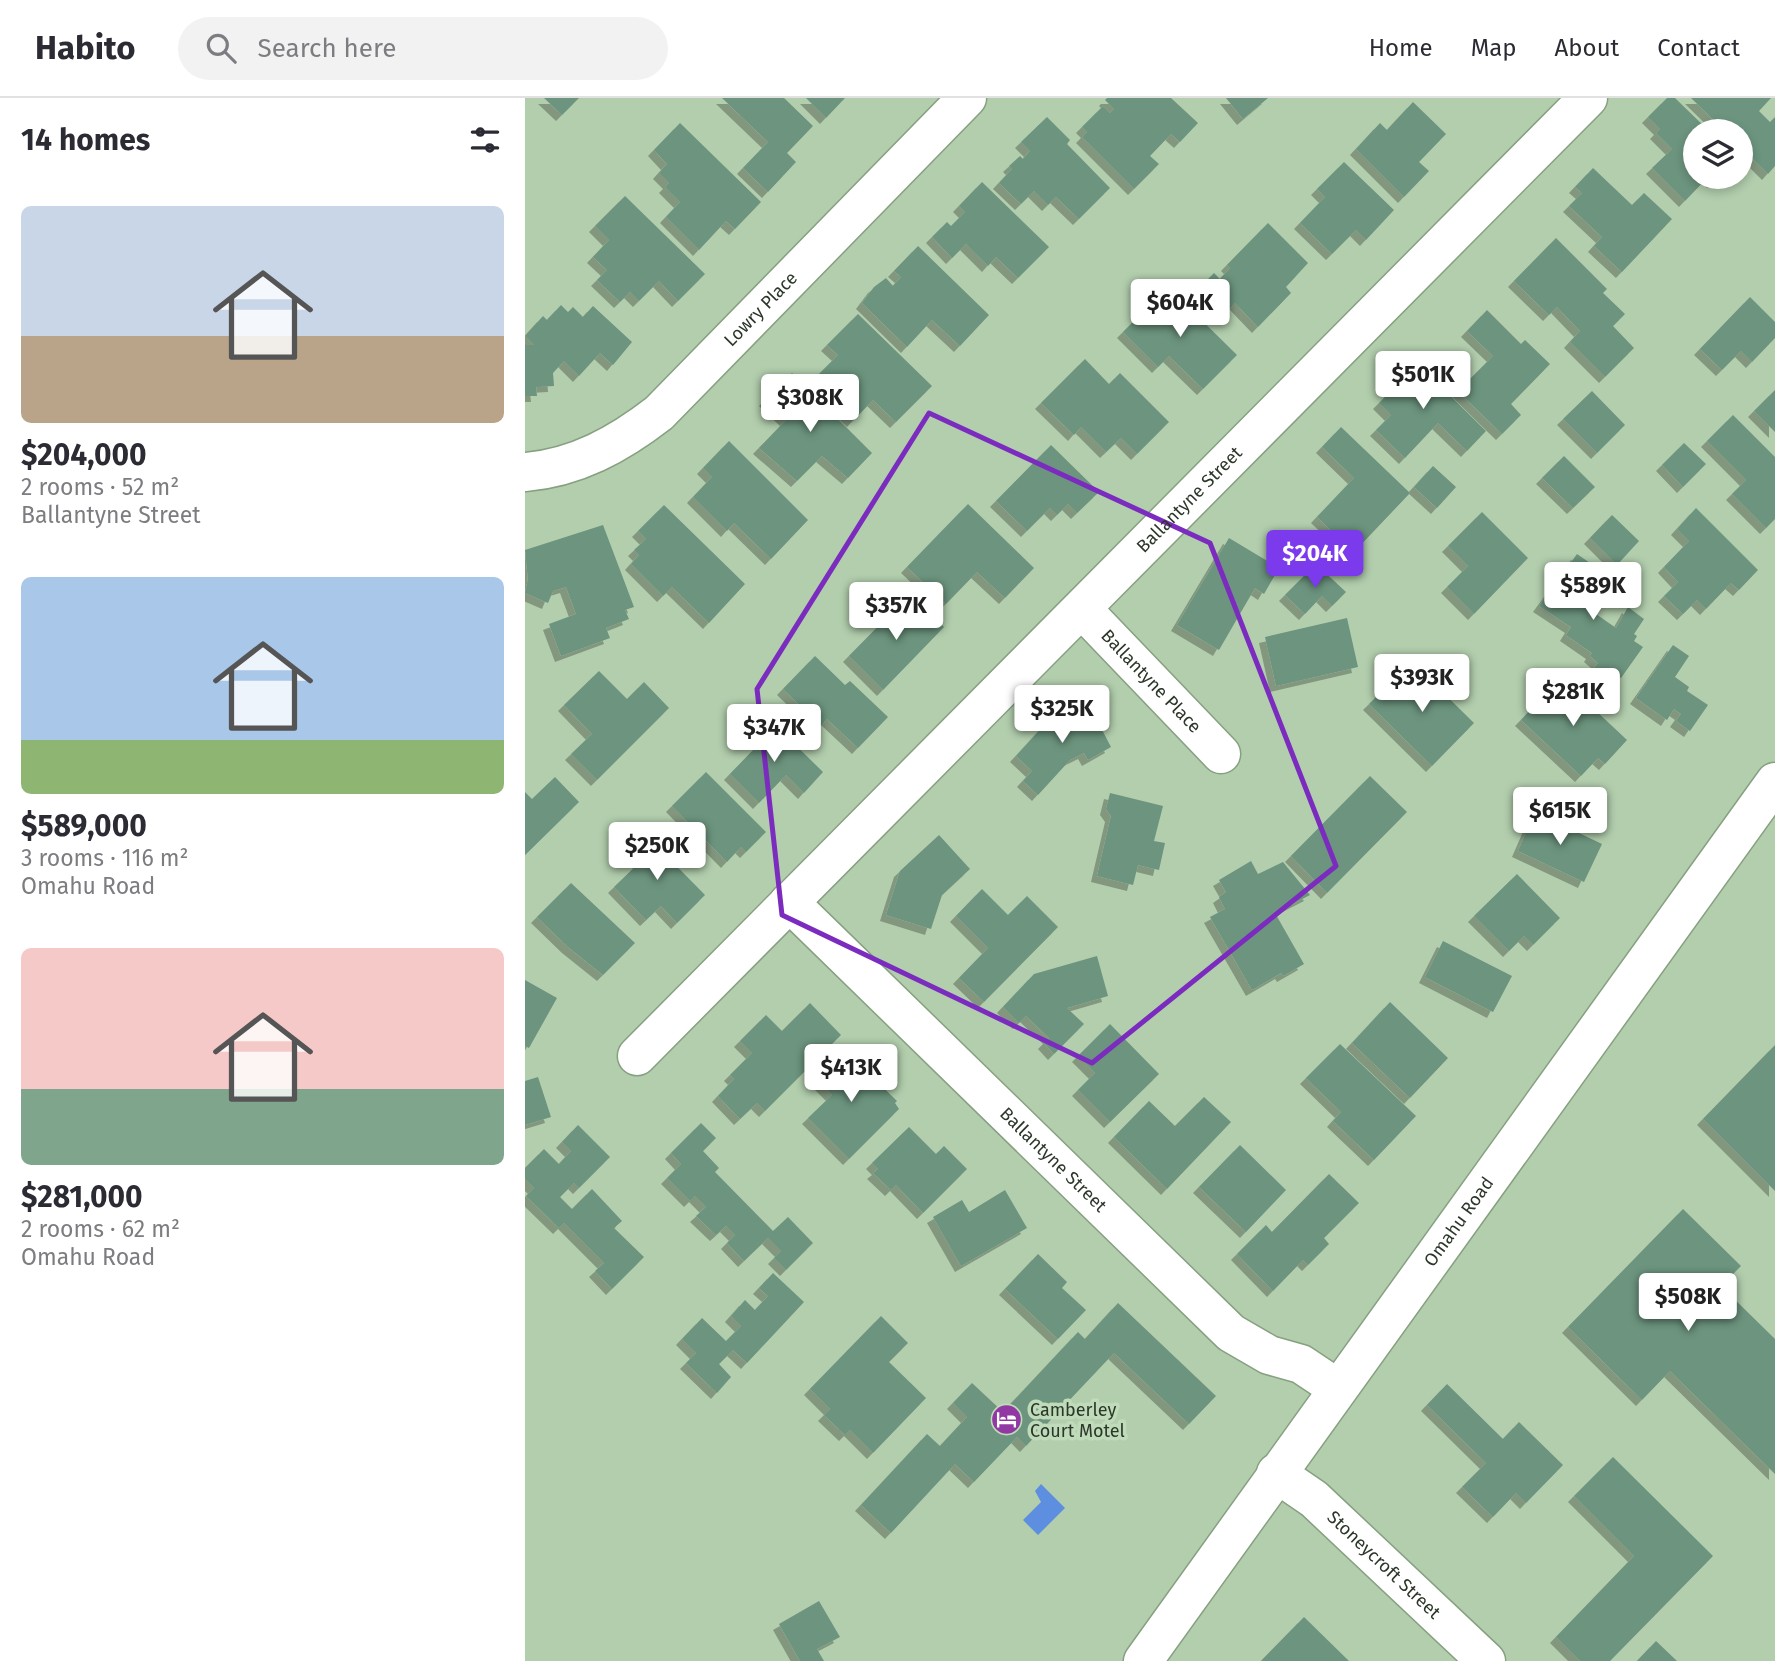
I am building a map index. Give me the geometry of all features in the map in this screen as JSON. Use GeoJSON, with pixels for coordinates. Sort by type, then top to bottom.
{"type":"FeatureCollection","features":[{"type":"Feature","properties":{"kind":"street","name":"Lowry Place"},"geometry":{"type":"LineString","coordinates":[[525,472],[546,471],[622,442],[659,413],[967,98]]}},
{"type":"Feature","properties":{"kind":"street","name":"Ballantyne Street"},"geometry":{"type":"LineString","coordinates":[[638,1056],[1588,98]]}},
{"type":"Feature","properties":{"kind":"street","name":"Ballantyne Place"},"geometry":{"type":"LineString","coordinates":[[1082,610],[1221,754]]}},
{"type":"Feature","properties":{"kind":"street","name":"Omahu Road"},"geometry":{"type":"LineString","coordinates":[[1143,1661],[1775,782]]}},
{"type":"Feature","properties":{"kind":"street","name":"Ballantyne Street"},"geometry":{"type":"LineString","coordinates":[[789,902],[1231,1333],[1269,1355],[1301,1364],[1337,1388]]}},
{"type":"Feature","properties":{"kind":"street","name":"Stoneycroft Street"},"geometry":{"type":"LineString","coordinates":[[1276,1473],[1314,1499],[1486,1661]]}},
{"type":"Feature","properties":{"kind":"highlighted area"},"geometry":{"type":"Polygon","coordinates":[[[929,413],[1210,543],[1336,866],[1092,1063],[782,915],[757,689],[929,413]]]}},
{"type":"Feature","properties":{"kind":"water"},"geometry":{"type":"Polygon","coordinates":[[[1041,1484],[1065,1508],[1038,1535],[1023,1520],[1041,1502],[1035,1491],[1041,1484]]]}},
{"type":"Feature","properties":{"kind":"building"},"geometry":{"type":"Polygon","coordinates":[[[544,98],[579,98],[562,115],[544,98]]]}},
{"type":"Feature","properties":{"kind":"building"},"geometry":{"type":"Polygon","coordinates":[[[722,98],[784,98],[813,126],[787,153],[796,162],[768,192],[743,168],[768,142],[722,98]]]}},
{"type":"Feature","properties":{"kind":"building"},"geometry":{"type":"Polygon","coordinates":[[[806,98],[845,98],[826,118],[806,98]]]}},
{"type":"Feature","properties":{"kind":"building"},"geometry":{"type":"Polygon","coordinates":[[[1171,98],[1198,123],[1180,142],[1171,134],[1150,156],[1159,164],[1134,189],[1082,137],[1087,132],[1082,127],[1103,106],[1110,113],[1114,109],[1105,100],[1171,98]]]}},
{"type":"Feature","properties":{"kind":"building"},"geometry":{"type":"Polygon","coordinates":[[[1226,98],[1268,98],[1243,119],[1226,98]]]}},
{"type":"Feature","properties":{"kind":"building"},"geometry":{"type":"Polygon","coordinates":[[[1667,98],[1675,98],[1697,119],[1683,119],[1683,189],[1696,189],[1685,201],[1652,168],[1672,149],[1656,133],[1660,129],[1648,117],[1667,98]]]}},
{"type":"Feature","properties":{"kind":"building"},"geometry":{"type":"Polygon","coordinates":[[[1691,98],[1771,98],[1759,111],[1770,122],[1775,117],[1775,166],[1768,174],[1753,159],[1753,119],[1713,119],[1691,98]]]}},
{"type":"Feature","properties":{"kind":"building"},"geometry":{"type":"Polygon","coordinates":[[[1413,102],[1446,134],[1419,162],[1429,171],[1404,197],[1356,149],[1380,123],[1387,130],[1413,102]]]}},
{"type":"Feature","properties":{"kind":"building"},"geometry":{"type":"Polygon","coordinates":[[[1047,117],[1070,140],[1067,144],[1110,188],[1079,219],[1056,197],[1048,205],[1034,191],[1021,204],[999,183],[1012,169],[1009,166],[1020,156],[1023,159],[1030,151],[1021,142],[1047,117]]]}},
{"type":"Feature","properties":{"kind":"building"},"geometry":{"type":"Polygon","coordinates":[[[680,123],[761,202],[735,229],[726,221],[699,250],[666,217],[680,202],[665,187],[669,183],[659,173],[667,164],[654,150],[680,123]]]}},
{"type":"Feature","properties":{"kind":"building"},"geometry":{"type":"Polygon","coordinates":[[[1344,162],[1394,210],[1366,240],[1356,230],[1332,254],[1300,223],[1325,197],[1317,189],[1344,162]]]}},
{"type":"Feature","properties":{"kind":"building"},"geometry":{"type":"Polygon","coordinates":[[[1593,168],[1632,205],[1644,193],[1672,219],[1622,272],[1594,246],[1602,237],[1569,206],[1582,193],[1575,187],[1593,168]]]}},
{"type":"Feature","properties":{"kind":"building"},"geometry":{"type":"Polygon","coordinates":[[[982,182],[1049,247],[1018,278],[996,257],[988,266],[966,244],[952,258],[932,237],[947,222],[951,226],[965,212],[959,206],[982,182]]]}},
{"type":"Feature","properties":{"kind":"building"},"geometry":{"type":"Polygon","coordinates":[[[625,196],[705,274],[678,301],[659,281],[639,301],[630,292],[620,302],[597,280],[607,270],[593,257],[609,240],[595,226],[625,196]]]}},
{"type":"Feature","properties":{"kind":"building"},"geometry":{"type":"Polygon","coordinates":[[[1268,223],[1308,263],[1286,287],[1291,293],[1258,327],[1235,303],[1223,316],[1197,290],[1214,273],[1220,279],[1230,268],[1227,265],[1268,223]]]}},
{"type":"Feature","properties":{"kind":"building"},"geometry":{"type":"Polygon","coordinates":[[[1556,238],[1607,289],[1603,293],[1625,314],[1613,326],[1634,348],[1605,377],[1570,342],[1580,331],[1557,307],[1549,315],[1514,281],[1556,238]]]}},
{"type":"Feature","properties":{"kind":"building"},"geometry":{"type":"Polygon","coordinates":[[[918,246],[989,315],[960,346],[932,320],[907,347],[862,303],[874,287],[886,278],[893,286],[901,277],[894,271],[918,246]]]}},
{"type":"Feature","properties":{"kind":"building"},"geometry":{"type":"Polygon","coordinates":[[[1168,287],[1237,355],[1203,389],[1169,356],[1158,367],[1123,332],[1168,287]]]}},
{"type":"Feature","properties":{"kind":"building"},"geometry":{"type":"Polygon","coordinates":[[[1750,297],[1775,322],[1775,338],[1752,362],[1741,351],[1722,370],[1700,349],[1750,297]]]}},
{"type":"Feature","properties":{"kind":"building"},"geometry":{"type":"Polygon","coordinates":[[[561,305],[568,312],[573,307],[583,317],[593,306],[632,342],[613,365],[600,353],[579,376],[564,361],[553,373],[554,386],[536,387],[537,396],[525,396],[525,345],[534,345],[525,336],[543,316],[547,320],[561,305]]]}},
{"type":"Feature","properties":{"kind":"building"},"geometry":{"type":"Polygon","coordinates":[[[1487,310],[1521,344],[1525,340],[1550,364],[1511,404],[1521,415],[1502,434],[1458,391],[1493,356],[1467,331],[1487,310]]]}},
{"type":"Feature","properties":{"kind":"building"},"geometry":{"type":"Polygon","coordinates":[[[858,314],[932,386],[896,422],[873,400],[853,421],[812,381],[838,355],[827,345],[858,314]]]}},
{"type":"Feature","properties":{"kind":"building"},"geometry":{"type":"Polygon","coordinates":[[[1410,356],[1486,431],[1467,451],[1438,423],[1405,458],[1376,430],[1391,415],[1379,403],[1398,384],[1391,376],[1410,356]]]}},
{"type":"Feature","properties":{"kind":"building"},"geometry":{"type":"Polygon","coordinates":[[[1085,359],[1109,384],[1120,373],[1169,422],[1137,454],[1121,438],[1106,452],[1081,427],[1074,435],[1041,403],[1085,359]]]}},
{"type":"Feature","properties":{"kind":"building"},"geometry":{"type":"Polygon","coordinates":[[[792,373],[872,453],[848,478],[822,456],[797,481],[759,448],[786,420],[765,400],[792,373]]]}},
{"type":"Feature","properties":{"kind":"building"},"geometry":{"type":"Polygon","coordinates":[[[1775,390],[1775,432],[1754,411],[1775,390]]]}},
{"type":"Feature","properties":{"kind":"building"},"geometry":{"type":"Polygon","coordinates":[[[1592,391],[1625,425],[1597,453],[1563,419],[1592,391]]]}},
{"type":"Feature","properties":{"kind":"building"},"geometry":{"type":"Polygon","coordinates":[[[1733,415],[1775,457],[1775,519],[1766,528],[1732,494],[1746,480],[1707,441],[1733,415]]]}},
{"type":"Feature","properties":{"kind":"building"},"geometry":{"type":"Polygon","coordinates":[[[1341,427],[1410,493],[1354,552],[1317,517],[1354,478],[1322,447],[1341,427]]]}},
{"type":"Feature","properties":{"kind":"building"},"geometry":{"type":"Polygon","coordinates":[[[729,441],[808,520],[771,559],[734,523],[727,531],[693,497],[712,477],[703,468],[729,441]]]}},
{"type":"Feature","properties":{"kind":"building"},"geometry":{"type":"Polygon","coordinates":[[[1684,443],[1706,464],[1683,487],[1662,465],[1684,443]]]}},
{"type":"Feature","properties":{"kind":"building"},"geometry":{"type":"Polygon","coordinates":[[[1051,445],[1099,492],[1077,513],[1068,504],[1057,515],[1050,508],[1027,531],[996,501],[1051,445]]]}},
{"type":"Feature","properties":{"kind":"building"},"geometry":{"type":"Polygon","coordinates":[[[1564,456],[1595,487],[1573,508],[1542,478],[1564,456]]]}},
{"type":"Feature","properties":{"kind":"building"},"geometry":{"type":"Polygon","coordinates":[[[1433,466],[1456,487],[1437,508],[1414,487],[1433,466]]]}},
{"type":"Feature","properties":{"kind":"building"},"geometry":{"type":"Polygon","coordinates":[[[968,504],[1034,568],[1005,598],[977,572],[946,604],[907,567],[968,504]]]}},
{"type":"Feature","properties":{"kind":"building"},"geometry":{"type":"Polygon","coordinates":[[[664,505],[745,584],[709,623],[672,587],[663,596],[631,564],[639,555],[634,550],[646,539],[638,531],[664,505]]]}},
{"type":"Feature","properties":{"kind":"building"},"geometry":{"type":"Polygon","coordinates":[[[1696,508],[1758,570],[1739,590],[1731,583],[1706,609],[1697,600],[1683,614],[1664,596],[1678,582],[1664,567],[1689,541],[1677,529],[1696,508]]]}},
{"type":"Feature","properties":{"kind":"building"},"geometry":{"type":"Polygon","coordinates":[[[1482,512],[1528,558],[1474,614],[1447,587],[1468,566],[1448,546],[1482,512]]]}},
{"type":"Feature","properties":{"kind":"building"},"geometry":{"type":"Polygon","coordinates":[[[1612,515],[1639,541],[1617,565],[1590,538],[1612,515]]]}},
{"type":"Feature","properties":{"kind":"building"},"geometry":{"type":"Polygon","coordinates":[[[603,525],[634,607],[625,610],[629,619],[606,628],[610,638],[561,656],[549,624],[576,614],[566,587],[553,591],[548,603],[525,593],[528,579],[525,550],[603,525]]]}},
{"type":"Feature","properties":{"kind":"building"},"geometry":{"type":"Polygon","coordinates":[[[1229,538],[1279,568],[1264,594],[1255,588],[1219,650],[1177,625],[1229,538]]]}},
{"type":"Feature","properties":{"kind":"building"},"geometry":{"type":"Polygon","coordinates":[[[1577,554],[1593,565],[1578,585],[1593,596],[1586,607],[1616,628],[1628,607],[1644,619],[1634,634],[1637,636],[1634,641],[1643,647],[1621,678],[1612,672],[1608,678],[1594,668],[1598,663],[1590,656],[1592,653],[1566,635],[1571,627],[1539,606],[1577,554]]]}},
{"type":"Feature","properties":{"kind":"building"},"geometry":{"type":"Polygon","coordinates":[[[1316,564],[1346,592],[1332,606],[1322,596],[1305,614],[1285,595],[1316,564]]]}},
{"type":"Feature","properties":{"kind":"building"},"geometry":{"type":"Polygon","coordinates":[[[910,594],[944,627],[883,690],[849,656],[910,594]]]}},
{"type":"Feature","properties":{"kind":"building"},"geometry":{"type":"Polygon","coordinates":[[[1347,618],[1358,667],[1276,686],[1265,637],[1347,618]]]}},
{"type":"Feature","properties":{"kind":"building"},"geometry":{"type":"Polygon","coordinates":[[[1673,645],[1689,656],[1675,677],[1689,687],[1687,691],[1708,705],[1690,731],[1676,721],[1681,714],[1674,709],[1667,720],[1636,698],[1673,645]]]}},
{"type":"Feature","properties":{"kind":"building"},"geometry":{"type":"Polygon","coordinates":[[[815,656],[845,685],[850,681],[888,717],[858,748],[827,719],[821,726],[783,689],[815,656]]]}},
{"type":"Feature","properties":{"kind":"building"},"geometry":{"type":"Polygon","coordinates":[[[1412,662],[1474,723],[1432,766],[1369,704],[1412,662]]]}},
{"type":"Feature","properties":{"kind":"building"},"geometry":{"type":"Polygon","coordinates":[[[599,671],[627,699],[644,682],[669,708],[597,780],[571,754],[592,734],[564,705],[599,671]]]}},
{"type":"Feature","properties":{"kind":"building"},"geometry":{"type":"Polygon","coordinates":[[[1561,678],[1627,740],[1605,764],[1598,758],[1581,776],[1521,720],[1561,678]]]}},
{"type":"Feature","properties":{"kind":"building"},"geometry":{"type":"Polygon","coordinates":[[[1087,701],[1111,747],[1088,760],[1084,753],[1070,760],[1038,795],[1023,781],[1032,771],[1016,756],[1047,722],[1087,701]]]}},
{"type":"Feature","properties":{"kind":"building"},"geometry":{"type":"Polygon","coordinates":[[[768,718],[823,772],[804,793],[786,775],[759,803],[730,774],[760,743],[752,735],[768,718]]]}},
{"type":"Feature","properties":{"kind":"building"},"geometry":{"type":"Polygon","coordinates":[[[706,772],[766,832],[746,852],[741,847],[727,862],[672,806],[706,772]]]}},
{"type":"Feature","properties":{"kind":"building"},"geometry":{"type":"Polygon","coordinates":[[[1370,776],[1407,812],[1327,893],[1291,856],[1370,776]]]}},
{"type":"Feature","properties":{"kind":"building"},"geometry":{"type":"Polygon","coordinates":[[[555,777],[579,802],[525,855],[525,792],[532,799],[555,777]]]}},
{"type":"Feature","properties":{"kind":"building"},"geometry":{"type":"Polygon","coordinates":[[[1110,793],[1163,806],[1154,841],[1165,843],[1159,870],[1138,865],[1133,885],[1097,876],[1111,816],[1106,809],[1110,793]]]}},
{"type":"Feature","properties":{"kind":"building"},"geometry":{"type":"Polygon","coordinates":[[[1535,812],[1602,844],[1584,882],[1518,851],[1535,812]]]}},
{"type":"Feature","properties":{"kind":"building"},"geometry":{"type":"Polygon","coordinates":[[[641,830],[705,895],[677,923],[661,906],[646,920],[614,887],[639,863],[623,848],[641,830]]]}},
{"type":"Feature","properties":{"kind":"building"},"geometry":{"type":"Polygon","coordinates":[[[939,835],[970,869],[942,895],[931,929],[886,915],[900,871],[939,835]]]}},
{"type":"Feature","properties":{"kind":"building"},"geometry":{"type":"Polygon","coordinates":[[[1251,861],[1258,874],[1283,862],[1310,895],[1275,913],[1304,964],[1283,976],[1281,973],[1252,990],[1210,917],[1225,909],[1219,897],[1226,892],[1219,880],[1251,861]]]}},
{"type":"Feature","properties":{"kind":"building"},"geometry":{"type":"Polygon","coordinates":[[[1517,874],[1560,918],[1533,945],[1524,936],[1509,951],[1474,916],[1517,874]]]}},
{"type":"Feature","properties":{"kind":"building"},"geometry":{"type":"Polygon","coordinates":[[[571,883],[635,943],[603,975],[537,917],[571,883]]]}},
{"type":"Feature","properties":{"kind":"building"},"geometry":{"type":"Polygon","coordinates":[[[982,889],[1008,915],[1027,896],[1058,927],[984,1002],[959,978],[988,948],[956,916],[982,889]]]}},
{"type":"Feature","properties":{"kind":"building"},"geometry":{"type":"Polygon","coordinates":[[[1443,941],[1512,976],[1493,1012],[1425,977],[1443,941]]]}},
{"type":"Feature","properties":{"kind":"building"},"geometry":{"type":"Polygon","coordinates":[[[1097,956],[1108,996],[1067,1008],[1084,1024],[1054,1054],[1044,1043],[1049,1038],[1026,1016],[1019,1023],[1003,1007],[1034,974],[1097,956]]]}},
{"type":"Feature","properties":{"kind":"building"},"geometry":{"type":"Polygon","coordinates":[[[525,980],[557,998],[529,1048],[525,1046],[525,980]]]}},
{"type":"Feature","properties":{"kind":"building"},"geometry":{"type":"Polygon","coordinates":[[[1390,1002],[1448,1058],[1410,1098],[1352,1043],[1390,1002]]]}},
{"type":"Feature","properties":{"kind":"building"},"geometry":{"type":"Polygon","coordinates":[[[810,1003],[841,1035],[765,1111],[757,1103],[740,1119],[718,1096],[734,1079],[730,1075],[752,1053],[740,1041],[766,1015],[782,1031],[810,1003]]]}},
{"type":"Feature","properties":{"kind":"building"},"geometry":{"type":"Polygon","coordinates":[[[1110,1024],[1159,1074],[1110,1122],[1078,1090],[1095,1073],[1078,1056],[1110,1024]]]}},
{"type":"Feature","properties":{"kind":"building"},"geometry":{"type":"Polygon","coordinates":[[[1340,1044],[1416,1116],[1374,1160],[1333,1121],[1341,1112],[1306,1078],[1340,1044]]]}},
{"type":"Feature","properties":{"kind":"building"},"geometry":{"type":"Polygon","coordinates":[[[1775,1045],[1775,1191],[1703,1119],[1775,1045]]]}},
{"type":"Feature","properties":{"kind":"building"},"geometry":{"type":"Polygon","coordinates":[[[842,1047],[897,1101],[895,1103],[899,1109],[849,1159],[808,1118],[832,1095],[813,1076],[842,1047]]]}},
{"type":"Feature","properties":{"kind":"building"},"geometry":{"type":"Polygon","coordinates":[[[538,1077],[551,1117],[525,1125],[525,1081],[538,1077]]]}},
{"type":"Feature","properties":{"kind":"building"},"geometry":{"type":"Polygon","coordinates":[[[1204,1097],[1231,1122],[1167,1189],[1114,1137],[1149,1101],[1175,1126],[1204,1097]]]}},
{"type":"Feature","properties":{"kind":"building"},"geometry":{"type":"Polygon","coordinates":[[[701,1123],[716,1138],[703,1151],[719,1168],[715,1172],[773,1231],[788,1217],[813,1243],[786,1270],[774,1258],[781,1251],[768,1238],[744,1261],[727,1243],[735,1235],[726,1226],[716,1235],[696,1216],[706,1207],[695,1196],[690,1201],[667,1178],[681,1164],[671,1153],[701,1123]]]}},
{"type":"Feature","properties":{"kind":"building"},"geometry":{"type":"Polygon","coordinates":[[[578,1125],[610,1157],[579,1188],[574,1183],[560,1197],[572,1209],[592,1189],[622,1221],[614,1228],[644,1257],[612,1289],[595,1271],[604,1263],[564,1223],[559,1228],[526,1196],[534,1188],[525,1179],[525,1168],[544,1149],[559,1164],[571,1151],[562,1142],[578,1125]]]}},
{"type":"Feature","properties":{"kind":"building"},"geometry":{"type":"Polygon","coordinates":[[[909,1127],[936,1154],[944,1146],[967,1169],[923,1213],[896,1185],[891,1190],[873,1173],[878,1169],[872,1163],[909,1127]]]}},
{"type":"Feature","properties":{"kind":"building"},"geometry":{"type":"Polygon","coordinates":[[[1240,1145],[1286,1190],[1246,1232],[1199,1187],[1240,1145]]]}},
{"type":"Feature","properties":{"kind":"building"},"geometry":{"type":"Polygon","coordinates":[[[1329,1174],[1359,1203],[1324,1238],[1329,1244],[1308,1265],[1303,1260],[1273,1291],[1237,1254],[1266,1225],[1272,1232],[1329,1174]]]}},
{"type":"Feature","properties":{"kind":"building"},"geometry":{"type":"Polygon","coordinates":[[[1005,1190],[1027,1228],[961,1266],[933,1217],[962,1200],[969,1212],[1005,1190]]]}},
{"type":"Feature","properties":{"kind":"building"},"geometry":{"type":"Polygon","coordinates":[[[1683,1209],[1741,1266],[1721,1286],[1775,1339],[1775,1474],[1670,1371],[1642,1400],[1568,1327],[1683,1209]]]}},
{"type":"Feature","properties":{"kind":"building"},"geometry":{"type":"Polygon","coordinates":[[[1038,1254],[1067,1282],[1062,1288],[1086,1310],[1058,1339],[1005,1289],[1038,1254]]]}},
{"type":"Feature","properties":{"kind":"building"},"geometry":{"type":"Polygon","coordinates":[[[773,1273],[804,1302],[747,1363],[733,1350],[719,1364],[731,1377],[717,1393],[686,1363],[696,1353],[682,1339],[702,1318],[726,1341],[741,1326],[731,1316],[745,1300],[755,1310],[768,1296],[759,1288],[773,1273]]]}},
{"type":"Feature","properties":{"kind":"building","name":"Camberley Court Motel"},"geometry":{"type":"Polygon","coordinates":[[[1118,1303],[1216,1396],[1189,1424],[1114,1353],[1026,1446],[1017,1437],[974,1482],[955,1464],[891,1533],[861,1505],[927,1434],[940,1446],[967,1417],[953,1403],[972,1383],[1003,1412],[1078,1332],[1085,1339],[1118,1303]]]}},
{"type":"Feature","properties":{"kind":"building"},"geometry":{"type":"Polygon","coordinates":[[[881,1316],[908,1343],[889,1362],[926,1398],[873,1453],[850,1430],[845,1435],[824,1415],[830,1409],[810,1389],[881,1316]]]}},
{"type":"Feature","properties":{"kind":"building"},"geometry":{"type":"Polygon","coordinates":[[[1447,1384],[1503,1439],[1519,1422],[1563,1465],[1526,1503],[1516,1493],[1493,1517],[1462,1487],[1486,1463],[1427,1405],[1447,1384]]]}},
{"type":"Feature","properties":{"kind":"building"},"geometry":{"type":"Polygon","coordinates":[[[1613,1457],[1713,1556],[1610,1661],[1580,1661],[1556,1637],[1634,1556],[1574,1496],[1613,1457]]]}},
{"type":"Feature","properties":{"kind":"building"},"geometry":{"type":"Polygon","coordinates":[[[819,1601],[840,1637],[817,1649],[824,1661],[800,1661],[779,1624],[819,1601]]]}},
{"type":"Feature","properties":{"kind":"building"},"geometry":{"type":"Polygon","coordinates":[[[1304,1617],[1349,1661],[1261,1661],[1304,1617]]]}},
{"type":"Feature","properties":{"kind":"building"},"geometry":{"type":"Polygon","coordinates":[[[1656,1641],[1677,1661],[1637,1661],[1656,1641]]]}},
{"type":"Feature","properties":{"kind":"place","name":"Camberley Court Motel"},"geometry":{"type":"Point","coordinates":[1007,1420]}}]}
